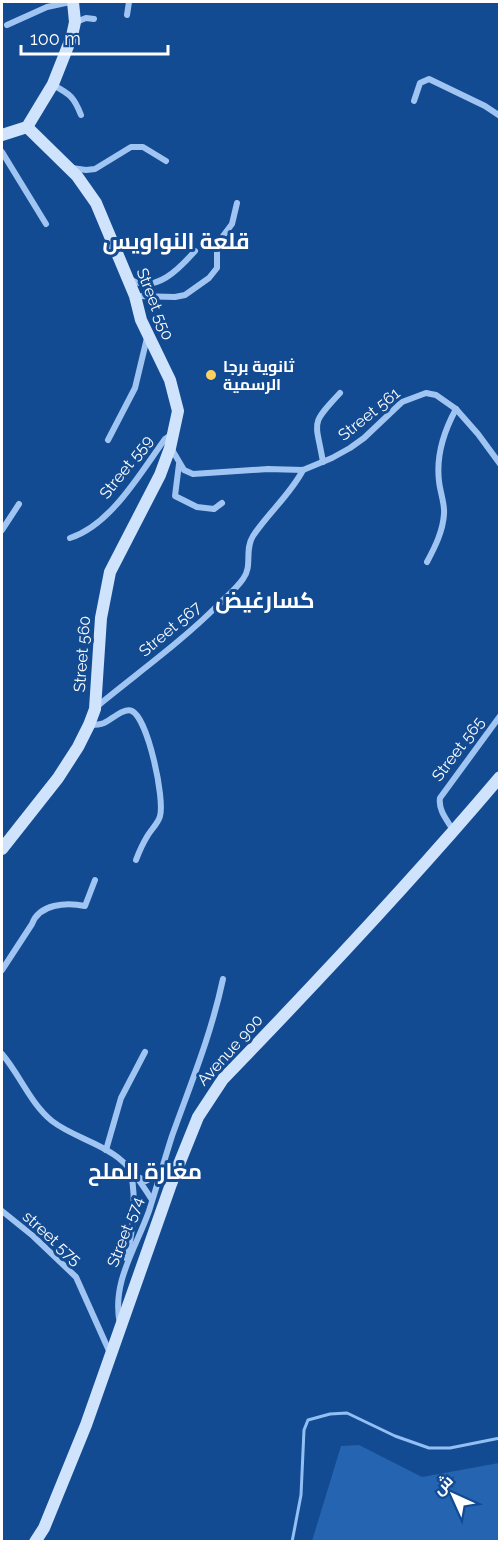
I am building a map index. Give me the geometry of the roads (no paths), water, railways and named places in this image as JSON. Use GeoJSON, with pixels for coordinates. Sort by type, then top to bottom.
{"type":"FeatureCollection","features":[{"type":"Feature","properties":{"kind":"main road"},"geometry":{"type":"LineString","coordinates":[[2,135],[27,127],[53,84],[75,22],[71,2]]}},
{"type":"Feature","properties":{"kind":"main road","name":"Street 550"},"geometry":{"type":"LineString","coordinates":[[27,127],[83,183],[96,202],[135,296],[147,335],[175,394],[178,411],[170,448]]}},
{"type":"Feature","properties":{"kind":"main road","name":"Street 560"},"geometry":{"type":"LineString","coordinates":[[2,849],[58,777],[78,747],[89,725],[95,709],[101,618],[110,572],[160,475],[170,448]]}},
{"type":"Feature","properties":{"kind":"main road","name":"Avenue 900"},"geometry":{"type":"LineString","coordinates":[[35,1542],[44,1528],[86,1425],[171,1184],[198,1117],[210,1096],[223,1079],[337,960],[500,777]]}},
{"type":"Feature","properties":{"kind":"street"},"geometry":{"type":"LineString","coordinates":[[7,25],[47,7],[71,2]]}},
{"type":"Feature","properties":{"kind":"street"},"geometry":{"type":"LineString","coordinates":[[127,15],[129,2]]}},
{"type":"Feature","properties":{"kind":"street"},"geometry":{"type":"LineString","coordinates":[[75,22],[86,18],[94,19]]}},
{"type":"Feature","properties":{"kind":"street"},"geometry":{"type":"LineString","coordinates":[[414,101],[420,83],[429,79],[475,100],[500,116]]}},
{"type":"Feature","properties":{"kind":"street"},"geometry":{"type":"LineString","coordinates":[[53,84],[71,95],[81,115]]}},
{"type":"Feature","properties":{"kind":"street"},"geometry":{"type":"LineString","coordinates":[[69,168],[86,170],[95,168],[131,147],[143,147],[166,161]]}},
{"type":"Feature","properties":{"kind":"street"},"geometry":{"type":"LineString","coordinates":[[2,152],[46,224]]}},
{"type":"Feature","properties":{"kind":"street"},"geometry":{"type":"LineString","coordinates":[[135,296],[185,295],[209,278],[217,268],[218,244],[232,224],[237,204]]}},
{"type":"Feature","properties":{"kind":"street"},"geometry":{"type":"LineString","coordinates":[[127,277],[144,284],[168,277],[177,271],[195,250]]}},
{"type":"Feature","properties":{"kind":"street"},"geometry":{"type":"LineString","coordinates":[[108,441],[135,388],[147,335]]}},
{"type":"Feature","properties":{"kind":"street"},"geometry":{"type":"LineString","coordinates":[[323,462],[316,425],[318,418],[340,393]]}},
{"type":"Feature","properties":{"kind":"street","name":"Street 561"},"geometry":{"type":"LineString","coordinates":[[178,464],[188,474],[268,469],[303,470],[356,444],[402,402],[426,393],[436,395],[456,409],[500,464]]}},
{"type":"Feature","properties":{"kind":"street"},"geometry":{"type":"LineString","coordinates":[[427,562],[442,528],[445,511],[438,480],[440,454],[447,428],[456,409]]}},
{"type":"Feature","properties":{"kind":"street","name":"Street 559"},"geometry":{"type":"LineString","coordinates":[[70,538],[89,530],[106,515],[130,489],[165,439],[174,433]]}},
{"type":"Feature","properties":{"kind":"street"},"geometry":{"type":"LineString","coordinates":[[170,448],[178,464],[175,496],[197,507],[214,509],[222,503]]}},
{"type":"Feature","properties":{"kind":"street","name":"Street 567"},"geometry":{"type":"LineString","coordinates":[[95,709],[156,657],[181,640],[241,582],[248,570],[247,550],[252,538],[303,470]]}},
{"type":"Feature","properties":{"kind":"street"},"geometry":{"type":"LineString","coordinates":[[2,530],[20,504]]}},
{"type":"Feature","properties":{"kind":"street"},"geometry":{"type":"LineString","coordinates":[[89,725],[102,724],[123,712],[133,711],[139,718],[153,755],[160,791],[160,816],[146,838],[136,861]]}},
{"type":"Feature","properties":{"kind":"street","name":"Street 565"},"geometry":{"type":"LineString","coordinates":[[454,831],[443,814],[440,798],[500,716]]}},
{"type":"Feature","properties":{"kind":"street"},"geometry":{"type":"LineString","coordinates":[[2,970],[35,916],[56,905],[85,906],[95,880]]}},
{"type":"Feature","properties":{"kind":"street","name":"Street 574"},"geometry":{"type":"LineString","coordinates":[[120,1324],[116,1308],[119,1284],[137,1243],[202,1056],[223,979]]}},
{"type":"Feature","properties":{"kind":"street"},"geometry":{"type":"LineString","coordinates":[[106,1150],[121,1098],[145,1052]]}},
{"type":"Feature","properties":{"kind":"street"},"geometry":{"type":"LineString","coordinates":[[2,1054],[16,1072],[30,1097],[51,1119],[66,1130],[121,1160],[152,1200]]}},
{"type":"Feature","properties":{"kind":"street"},"geometry":{"type":"LineString","coordinates":[[130,1170],[146,1181],[162,1171]]}},
{"type":"Feature","properties":{"kind":"street"},"geometry":{"type":"LineString","coordinates":[[125,1267],[134,1185],[130,1170]]}},
{"type":"Feature","properties":{"kind":"street","name":"street 575"},"geometry":{"type":"LineString","coordinates":[[2,1212],[33,1236],[76,1277],[110,1353]]}},
{"type":"Feature","properties":{"kind":"waterway"},"geometry":{"type":"LineString","coordinates":[[292,1542],[301,1495],[304,1430],[308,1420],[330,1414],[347,1413],[395,1436],[429,1448],[450,1448],[500,1438]]}},
{"type":"Feature","properties":{"kind":"place","name":"ثانوية برجا الرسمية"},"geometry":{"type":"Point","coordinates":[211,375]}},
{"type":"Feature","properties":{"kind":"district","name":"قلعة النواويس"},"geometry":{"type":"Point","coordinates":[176,241]}},
{"type":"Feature","properties":{"kind":"district","name":"كسارغيض"},"geometry":{"type":"Point","coordinates":[265,600]}},
{"type":"Feature","properties":{"kind":"district","name":"مغارة الملح"},"geometry":{"type":"Point","coordinates":[145,1171]}}]}
